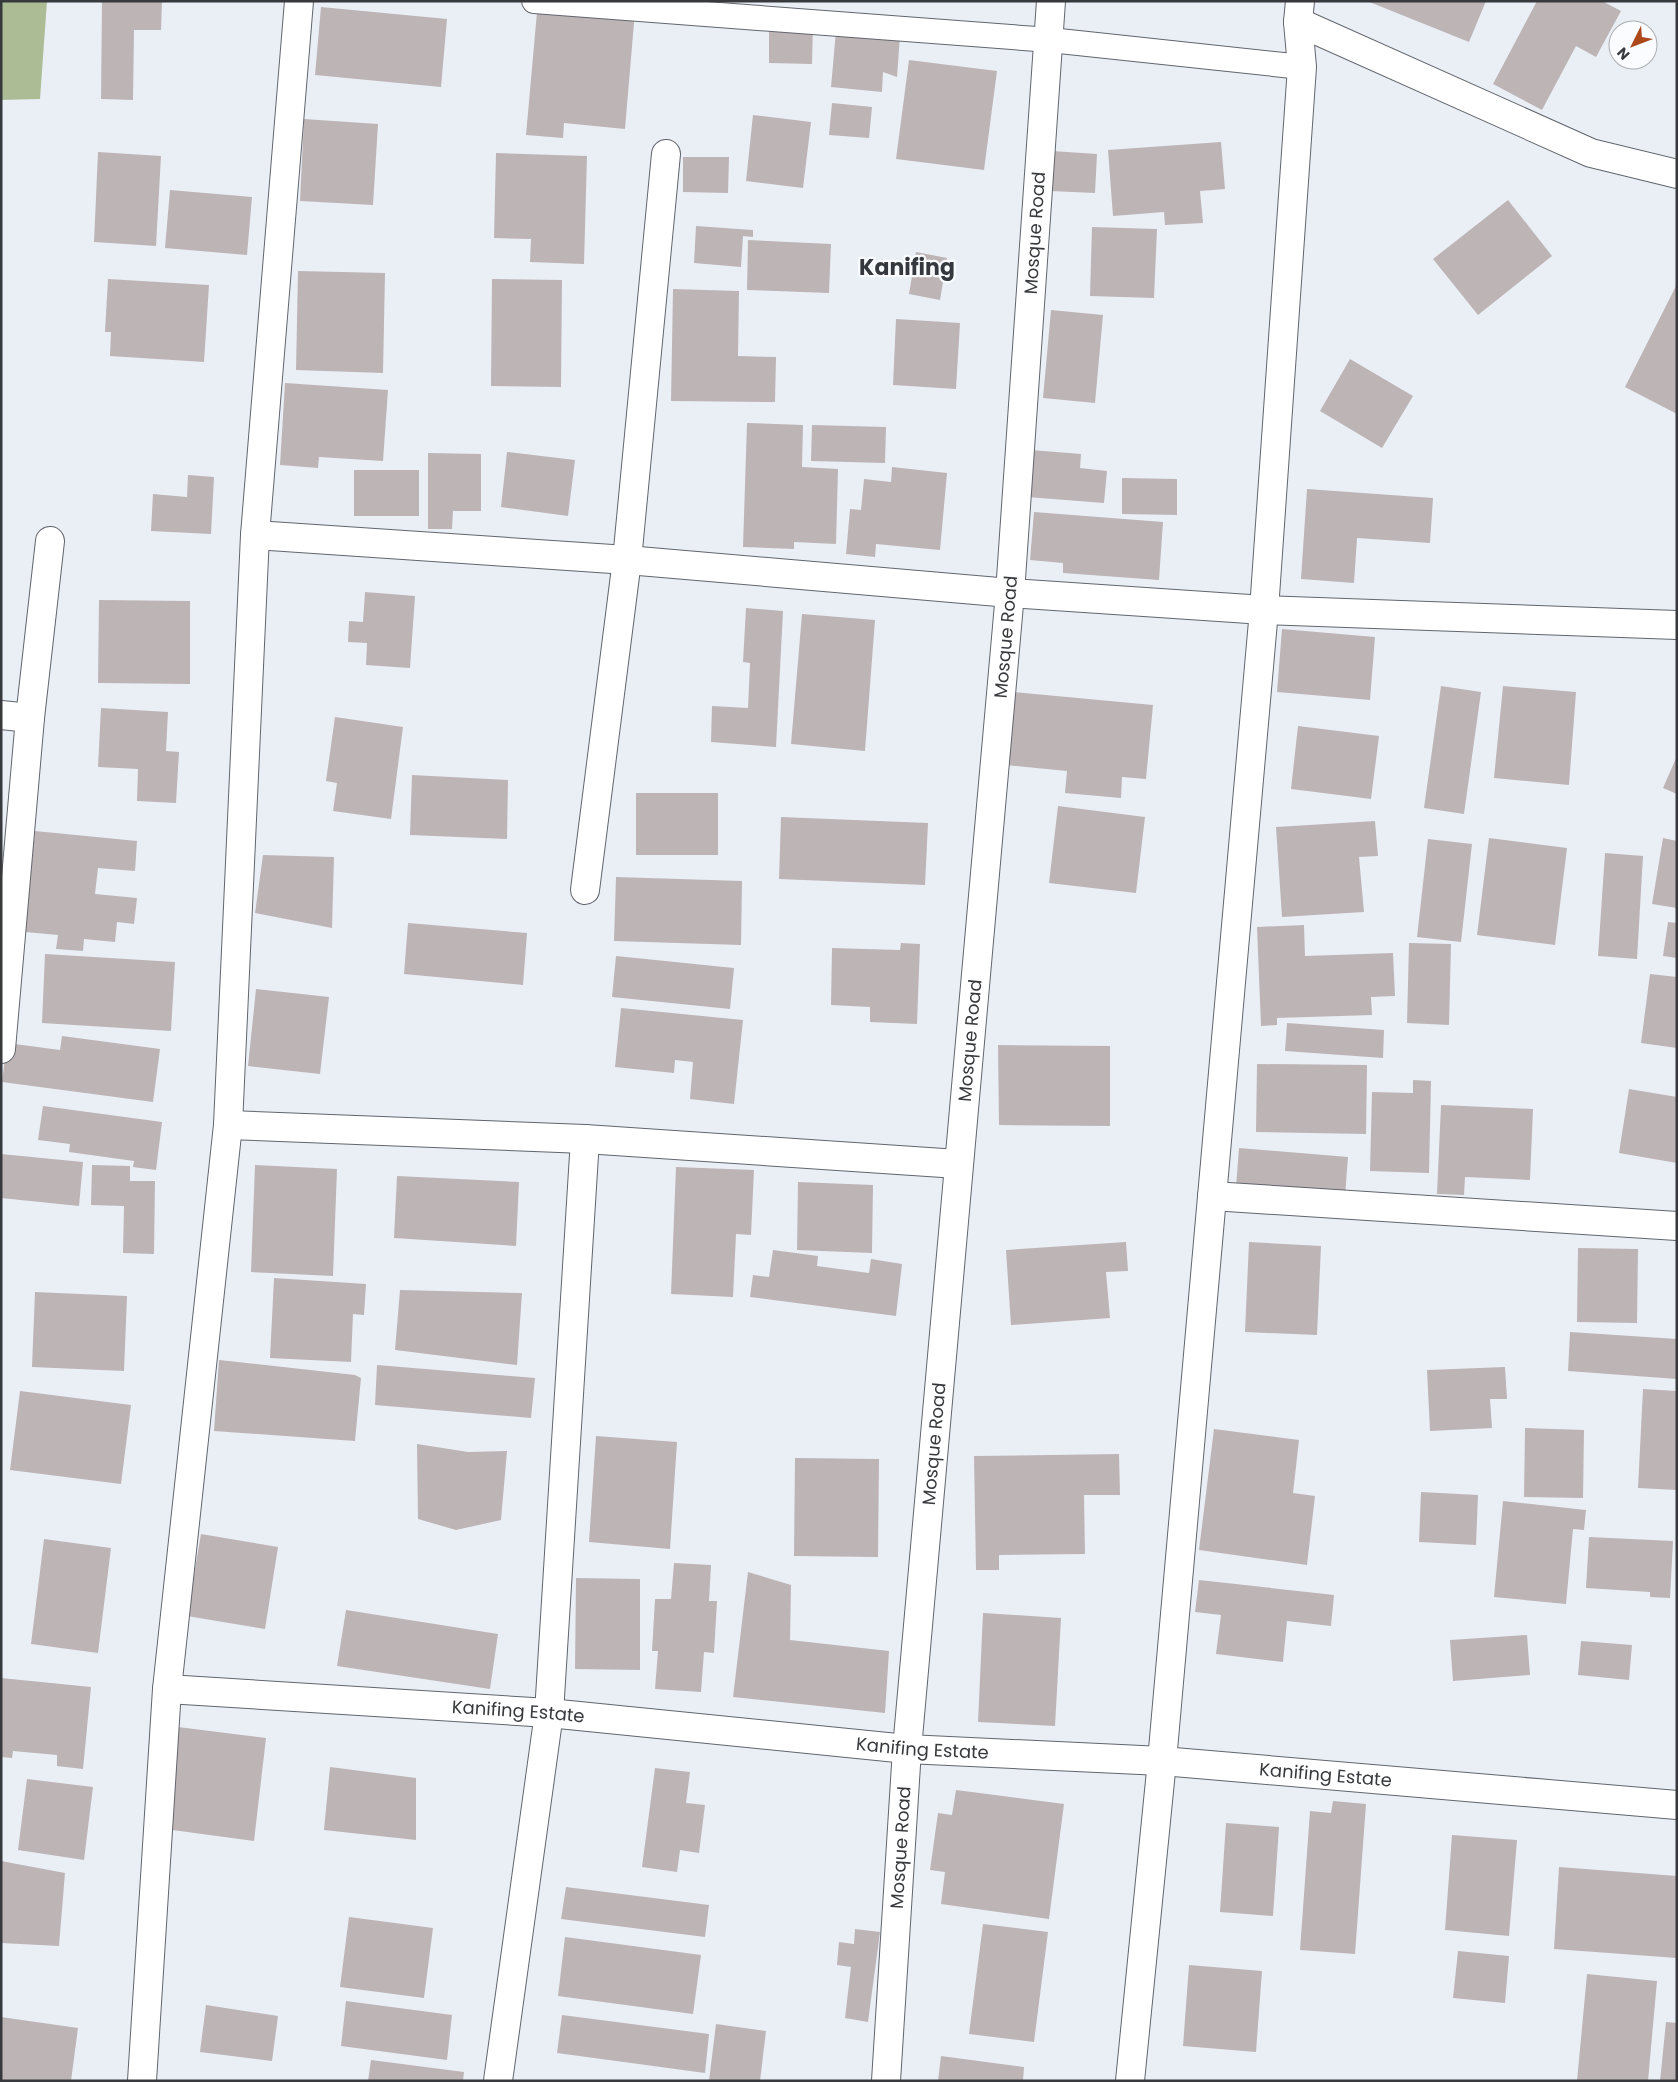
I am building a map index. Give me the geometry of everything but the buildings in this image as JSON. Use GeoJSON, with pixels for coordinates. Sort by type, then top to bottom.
{"type":"FeatureCollection","features":[{"type":"Feature","properties":{"kind":"street"},"geometry":{"type":"LineString","coordinates":[[142,2081],[168,1689],[228,1125],[255,535],[299,1]]}},
{"type":"Feature","properties":{"kind":"street","name":"Mosque Road"},"geometry":{"type":"LineString","coordinates":[[886,2081],[907,1748],[1010,593],[1050,40],[1051,1]]}},
{"type":"Feature","properties":{"kind":"street"},"geometry":{"type":"LineString","coordinates":[[1130,2081],[1162,1761],[1264,610],[1302,67],[1299,12],[1591,153],[1677,174]]}},
{"type":"Feature","properties":{"kind":"street"},"geometry":{"type":"LineString","coordinates":[[585,890],[627,560],[666,154]]}},
{"type":"Feature","properties":{"kind":"street"},"geometry":{"type":"LineString","coordinates":[[255,535],[627,560],[1010,593],[1264,610],[1677,625]]}},
{"type":"Feature","properties":{"kind":"street"},"geometry":{"type":"LineString","coordinates":[[1,1048],[30,718],[50,541]]}},
{"type":"Feature","properties":{"kind":"street"},"geometry":{"type":"LineString","coordinates":[[1,715],[30,718]]}},
{"type":"Feature","properties":{"kind":"street"},"geometry":{"type":"LineString","coordinates":[[228,1125],[585,1139],[958,1164]]}},
{"type":"Feature","properties":{"kind":"street"},"geometry":{"type":"LineString","coordinates":[[498,2081],[549,1713],[585,1139]]}},
{"type":"Feature","properties":{"kind":"street"},"geometry":{"type":"LineString","coordinates":[[1212,1196],[1677,1226]]}},
{"type":"Feature","properties":{"kind":"street","name":"Kanifing Estate"},"geometry":{"type":"LineString","coordinates":[[168,1689],[549,1713],[907,1748],[1162,1761],[1677,1805]]}},
{"type":"Feature","properties":{"kind":"lane"},"geometry":{"type":"LineString","coordinates":[[534,1],[1050,40],[1302,67]]}},
{"type":"Feature","properties":{"kind":"green space"},"geometry":{"type":"Polygon","coordinates":[[[1,1],[47,1],[40,99],[1,100],[1,1]]]}},
{"type":"Feature","properties":{"kind":"district","name":"Kanifing"},"geometry":{"type":"Point","coordinates":[907,267]}}]}
